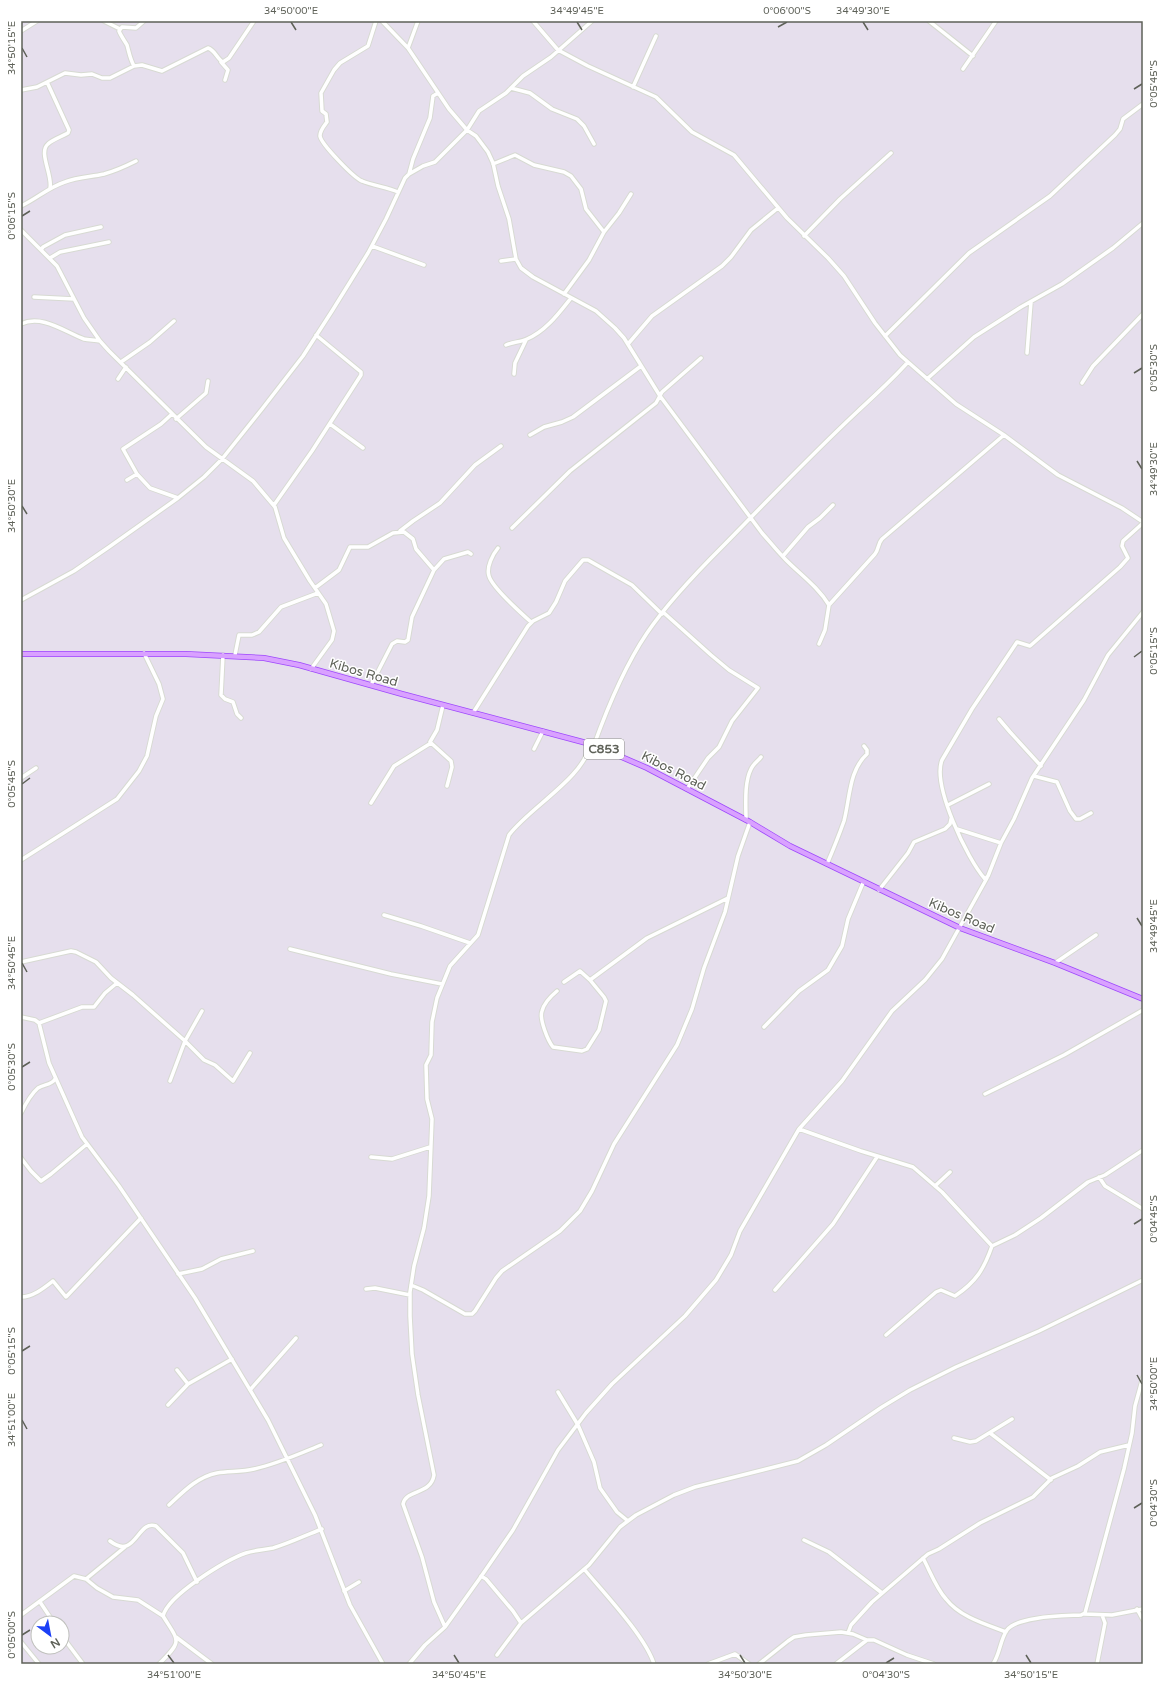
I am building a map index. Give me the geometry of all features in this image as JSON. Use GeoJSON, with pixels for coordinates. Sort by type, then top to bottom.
{"type":"FeatureCollection","features":[{"type":"Feature","properties":{"kind":"main road","name":"Kibos Road"},"geometry":{"type":"LineString","coordinates":[[21,654],[144,653],[235,655],[272,659],[592,744],[647,768],[748,821],[790,846],[863,883],[960,928],[1142,997]]}},
{"type":"Feature","properties":{"kind":"street"},"geometry":{"type":"LineString","coordinates":[[21,31],[37,21]]}},
{"type":"Feature","properties":{"kind":"street"},"geometry":{"type":"LineString","coordinates":[[104,21],[120,28],[136,28],[144,21]]}},
{"type":"Feature","properties":{"kind":"street"},"geometry":{"type":"LineString","coordinates":[[221,62],[229,58],[254,21]]}},
{"type":"Feature","properties":{"kind":"street"},"geometry":{"type":"LineString","coordinates":[[376,21],[368,46],[340,63],[320,96],[323,105],[322,110],[326,114],[327,122],[320,135],[338,160],[355,177],[362,181],[398,192]]}},
{"type":"Feature","properties":{"kind":"street"},"geometry":{"type":"LineString","coordinates":[[382,21],[408,48],[438,93],[467,130],[481,144],[493,164],[512,232],[516,259],[521,268],[596,311],[615,328],[628,344],[660,396],[762,533],[820,592],[829,605]]}},
{"type":"Feature","properties":{"kind":"street"},"geometry":{"type":"LineString","coordinates":[[408,48],[418,21]]}},
{"type":"Feature","properties":{"kind":"street"},"geometry":{"type":"LineString","coordinates":[[533,21],[558,50],[656,97],[692,132],[734,155],[778,208],[844,276],[885,336],[908,362],[967,413],[1004,434],[1058,475],[1122,508],[1143,522],[1123,541],[1122,546],[1128,558],[1120,566],[1030,646],[1017,642],[972,709],[942,760],[940,767],[942,790],[948,805],[951,819],[968,854],[982,876],[985,879],[987,878]]}},
{"type":"Feature","properties":{"kind":"street"},"geometry":{"type":"LineString","coordinates":[[409,174],[435,162],[467,130],[479,111],[511,88],[523,76],[558,50],[592,21]]}},
{"type":"Feature","properties":{"kind":"street"},"geometry":{"type":"LineString","coordinates":[[929,21],[973,56]]}},
{"type":"Feature","properties":{"kind":"street"},"geometry":{"type":"LineString","coordinates":[[963,69],[996,21]]}},
{"type":"Feature","properties":{"kind":"street"},"geometry":{"type":"LineString","coordinates":[[120,28],[121,38],[127,45],[128,53],[134,66]]}},
{"type":"Feature","properties":{"kind":"street"},"geometry":{"type":"LineString","coordinates":[[633,87],[656,36]]}},
{"type":"Feature","properties":{"kind":"street"},"geometry":{"type":"LineString","coordinates":[[21,90],[37,87],[65,73],[81,75],[92,74],[102,78],[110,78],[134,66],[146,66],[162,72],[208,48],[211,49],[228,70],[229,72],[225,80]]}},
{"type":"Feature","properties":{"kind":"street"},"geometry":{"type":"LineString","coordinates":[[47,82],[69,130],[68,133],[45,147],[44,152],[51,180],[50,188]]}},
{"type":"Feature","properties":{"kind":"street"},"geometry":{"type":"LineString","coordinates":[[511,88],[530,93],[552,109],[577,119],[584,126],[594,144]]}},
{"type":"Feature","properties":{"kind":"street"},"geometry":{"type":"LineString","coordinates":[[21,600],[74,571],[178,498],[204,477],[222,459],[262,409],[316,335],[372,246],[403,182],[409,174],[413,159],[430,118],[433,96],[438,93]]}},
{"type":"Feature","properties":{"kind":"street"},"geometry":{"type":"LineString","coordinates":[[885,336],[969,253],[992,235],[1050,196],[1115,135],[1120,129],[1123,119],[1143,104]]}},
{"type":"Feature","properties":{"kind":"street"},"geometry":{"type":"LineString","coordinates":[[804,236],[840,199],[891,154]]}},
{"type":"Feature","properties":{"kind":"street"},"geometry":{"type":"LineString","coordinates":[[493,164],[515,155],[544,168],[567,173],[578,183],[586,209],[604,232]]}},
{"type":"Feature","properties":{"kind":"street"},"geometry":{"type":"LineString","coordinates":[[21,206],[50,188],[75,178],[106,174],[136,161]]}},
{"type":"Feature","properties":{"kind":"street"},"geometry":{"type":"LineString","coordinates":[[564,294],[593,254],[604,232],[619,213],[631,194]]}},
{"type":"Feature","properties":{"kind":"street"},"geometry":{"type":"LineString","coordinates":[[628,344],[652,316],[722,266],[731,257],[751,230],[778,208]]}},
{"type":"Feature","properties":{"kind":"street"},"geometry":{"type":"LineString","coordinates":[[926,379],[974,337],[1006,318],[1014,311],[1086,269],[1143,223]]}},
{"type":"Feature","properties":{"kind":"street"},"geometry":{"type":"LineString","coordinates":[[41,250],[43,247],[65,235],[101,227]]}},
{"type":"Feature","properties":{"kind":"street"},"geometry":{"type":"LineString","coordinates":[[21,230],[50,258],[62,274],[84,318],[100,341],[176,419],[206,447],[253,481],[274,504],[281,522],[284,538],[328,609],[334,636],[311,669]]}},
{"type":"Feature","properties":{"kind":"street"},"geometry":{"type":"LineString","coordinates":[[50,258],[60,252],[109,242]]}},
{"type":"Feature","properties":{"kind":"street"},"geometry":{"type":"LineString","coordinates":[[372,246],[424,265]]}},
{"type":"Feature","properties":{"kind":"street"},"geometry":{"type":"LineString","coordinates":[[502,261],[516,259]]}},
{"type":"Feature","properties":{"kind":"street"},"geometry":{"type":"LineString","coordinates":[[34,296],[74,299]]}},
{"type":"Feature","properties":{"kind":"street"},"geometry":{"type":"LineString","coordinates":[[506,345],[517,341],[526,340],[546,326],[571,298]]}},
{"type":"Feature","properties":{"kind":"street"},"geometry":{"type":"LineString","coordinates":[[1026,353],[1031,302]]}},
{"type":"Feature","properties":{"kind":"street"},"geometry":{"type":"LineString","coordinates":[[1082,383],[1093,366],[1143,314]]}},
{"type":"Feature","properties":{"kind":"street"},"geometry":{"type":"LineString","coordinates":[[21,324],[36,321],[45,322],[86,340],[100,341]]}},
{"type":"Feature","properties":{"kind":"street"},"geometry":{"type":"LineString","coordinates":[[121,362],[150,342],[174,321]]}},
{"type":"Feature","properties":{"kind":"street"},"geometry":{"type":"LineString","coordinates":[[274,504],[330,424],[361,373],[316,335]]}},
{"type":"Feature","properties":{"kind":"street"},"geometry":{"type":"LineString","coordinates":[[514,374],[515,363],[526,340]]}},
{"type":"Feature","properties":{"kind":"street"},"geometry":{"type":"LineString","coordinates":[[512,528],[570,471],[656,403],[662,392],[701,358]]}},
{"type":"Feature","properties":{"kind":"street"},"geometry":{"type":"LineString","coordinates":[[445,1627],[434,1602],[414,1534],[403,1507],[404,1499],[429,1486],[434,1475],[418,1395],[414,1362],[410,1295],[414,1266],[424,1228],[429,1196],[432,1119],[427,1099],[426,1068],[431,1055],[432,1022],[435,1005],[442,984],[450,966],[478,934],[509,835],[514,828],[536,807],[558,790],[587,755],[609,705],[634,655],[648,632],[685,586],[751,517],[858,410],[892,380],[908,362]]}},
{"type":"Feature","properties":{"kind":"street"},"geometry":{"type":"LineString","coordinates":[[530,435],[544,427],[562,422],[573,416],[641,366]]}},
{"type":"Feature","properties":{"kind":"street"},"geometry":{"type":"LineString","coordinates":[[118,379],[126,367]]}},
{"type":"Feature","properties":{"kind":"street"},"geometry":{"type":"LineString","coordinates":[[176,419],[206,393],[208,381]]}},
{"type":"Feature","properties":{"kind":"street"},"geometry":{"type":"LineString","coordinates":[[172,414],[161,424],[123,449],[137,474],[150,488],[178,498]]}},
{"type":"Feature","properties":{"kind":"street"},"geometry":{"type":"LineString","coordinates":[[330,424],[363,448]]}},
{"type":"Feature","properties":{"kind":"street"},"geometry":{"type":"LineString","coordinates":[[819,644],[825,630],[829,605],[875,554],[879,548],[879,542],[1004,434]]}},
{"type":"Feature","properties":{"kind":"street"},"geometry":{"type":"LineString","coordinates":[[315,588],[339,570],[350,547],[368,547],[387,536],[400,531],[440,503],[475,465],[501,446]]}},
{"type":"Feature","properties":{"kind":"street"},"geometry":{"type":"LineString","coordinates":[[127,480],[137,474]]}},
{"type":"Feature","properties":{"kind":"street"},"geometry":{"type":"LineString","coordinates":[[783,556],[808,527],[833,505]]}},
{"type":"Feature","properties":{"kind":"street"},"geometry":{"type":"LineString","coordinates":[[400,531],[413,539],[416,549],[434,570]]}},
{"type":"Feature","properties":{"kind":"street"},"geometry":{"type":"LineString","coordinates":[[498,548],[491,558],[488,573],[489,578],[531,622]]}},
{"type":"Feature","properties":{"kind":"street"},"geometry":{"type":"LineString","coordinates":[[371,685],[392,644],[397,641],[406,642],[408,640],[412,617],[434,570],[447,558],[468,552],[471,554]]}},
{"type":"Feature","properties":{"kind":"street"},"geometry":{"type":"LineString","coordinates":[[473,713],[531,622],[549,613],[566,580],[577,565],[584,560],[588,560],[632,585],[711,656],[758,688],[732,721],[719,747],[708,758],[687,789]]}},
{"type":"Feature","properties":{"kind":"street"},"geometry":{"type":"LineString","coordinates":[[235,655],[239,635],[252,635],[259,632],[281,607],[318,593]]}},
{"type":"Feature","properties":{"kind":"street"},"geometry":{"type":"LineString","coordinates":[[409,1664],[445,1627],[480,1578],[513,1530],[558,1450],[604,1393],[685,1316],[716,1280],[731,1255],[740,1231],[799,1128],[842,1081],[892,1011],[934,970],[960,928],[987,878],[1001,843],[1034,776],[1084,700],[1108,655],[1143,612]]}},
{"type":"Feature","properties":{"kind":"street"},"geometry":{"type":"LineString","coordinates":[[21,860],[117,799],[139,771],[146,756],[155,719],[163,699],[159,684],[144,653]]}},
{"type":"Feature","properties":{"kind":"street"},"geometry":{"type":"LineString","coordinates":[[223,655],[221,695],[225,699],[233,702],[237,714],[242,718]]}},
{"type":"Feature","properties":{"kind":"street"},"geometry":{"type":"LineString","coordinates":[[371,803],[394,766],[431,743],[431,740],[437,730],[443,705]]}},
{"type":"Feature","properties":{"kind":"street"},"geometry":{"type":"LineString","coordinates":[[999,719],[1041,766]]}},
{"type":"Feature","properties":{"kind":"street"},"geometry":{"type":"LineString","coordinates":[[534,749],[543,731]]}},
{"type":"Feature","properties":{"kind":"street"},"geometry":{"type":"LineString","coordinates":[[431,743],[451,761],[452,767],[447,786]]}},
{"type":"Feature","properties":{"kind":"street"},"geometry":{"type":"LineString","coordinates":[[826,864],[843,822],[854,776],[862,758],[867,754],[867,750],[864,746]]}},
{"type":"Feature","properties":{"kind":"street"},"geometry":{"type":"LineString","coordinates":[[411,1285],[423,1290],[465,1314],[472,1314],[502,1271],[560,1231],[580,1212],[592,1191],[614,1144],[677,1045],[692,1009],[704,968],[720,928],[748,821],[747,786],[750,772],[752,767],[761,757]]}},
{"type":"Feature","properties":{"kind":"street"},"geometry":{"type":"LineString","coordinates":[[21,778],[36,768]]}},
{"type":"Feature","properties":{"kind":"street"},"geometry":{"type":"LineString","coordinates":[[1034,776],[1057,782],[1070,811],[1076,819],[1080,819],[1091,812]]}},
{"type":"Feature","properties":{"kind":"street"},"geometry":{"type":"LineString","coordinates":[[948,805],[989,784]]}},
{"type":"Feature","properties":{"kind":"street"},"geometry":{"type":"LineString","coordinates":[[879,890],[908,853],[914,842],[945,829],[950,824],[951,819]]}},
{"type":"Feature","properties":{"kind":"street"},"geometry":{"type":"LineString","coordinates":[[956,829],[1001,843]]}},
{"type":"Feature","properties":{"kind":"street"},"geometry":{"type":"LineString","coordinates":[[764,1027],[799,991],[828,970],[842,946],[848,918],[863,883]]}},
{"type":"Feature","properties":{"kind":"street"},"geometry":{"type":"LineString","coordinates":[[590,980],[647,938],[728,898]]}},
{"type":"Feature","properties":{"kind":"street"},"geometry":{"type":"LineString","coordinates":[[384,915],[470,943]]}},
{"type":"Feature","properties":{"kind":"street"},"geometry":{"type":"LineString","coordinates":[[1055,963],[1096,935]]}},
{"type":"Feature","properties":{"kind":"street"},"geometry":{"type":"LineString","coordinates":[[290,949],[391,974],[442,984]]}},
{"type":"Feature","properties":{"kind":"street"},"geometry":{"type":"LineString","coordinates":[[21,962],[73,951],[96,962],[117,983],[134,995],[185,1040],[204,1060],[215,1065],[233,1081],[250,1053]]}},
{"type":"Feature","properties":{"kind":"street"},"geometry":{"type":"LineString","coordinates":[[557,991],[550,996],[541,1012],[550,1042],[554,1047],[582,1050],[587,1049],[599,1030],[606,1001],[590,980],[580,971],[564,982]]}},
{"type":"Feature","properties":{"kind":"street"},"geometry":{"type":"LineString","coordinates":[[39,1023],[82,1007],[94,1007],[105,993],[117,983]]}},
{"type":"Feature","properties":{"kind":"street"},"geometry":{"type":"LineString","coordinates":[[985,1094],[1064,1056],[1143,1010]]}},
{"type":"Feature","properties":{"kind":"street"},"geometry":{"type":"LineString","coordinates":[[170,1081],[185,1040],[202,1011]]}},
{"type":"Feature","properties":{"kind":"street"},"geometry":{"type":"LineString","coordinates":[[21,1017],[35,1020],[39,1023],[49,1063],[55,1079],[87,1144],[119,1186],[210,1322],[268,1420],[322,1529],[350,1605],[383,1664]]}},
{"type":"Feature","properties":{"kind":"street"},"geometry":{"type":"LineString","coordinates":[[21,1113],[37,1089],[43,1085],[52,1083],[55,1079]]}},
{"type":"Feature","properties":{"kind":"street"},"geometry":{"type":"LineString","coordinates":[[799,1128],[877,1156],[910,1166],[935,1186],[962,1212],[992,1246]]}},
{"type":"Feature","properties":{"kind":"street"},"geometry":{"type":"LineString","coordinates":[[21,1158],[41,1181],[87,1144]]}},
{"type":"Feature","properties":{"kind":"street"},"geometry":{"type":"LineString","coordinates":[[371,1157],[392,1158],[430,1147]]}},
{"type":"Feature","properties":{"kind":"street"},"geometry":{"type":"LineString","coordinates":[[886,1335],[936,1292],[941,1290],[955,1296],[970,1284],[984,1269],[992,1246],[1034,1222],[1088,1182],[1099,1178],[1143,1150]]}},
{"type":"Feature","properties":{"kind":"street"},"geometry":{"type":"LineString","coordinates":[[775,1290],[833,1224],[877,1156]]}},
{"type":"Feature","properties":{"kind":"street"},"geometry":{"type":"LineString","coordinates":[[935,1186],[950,1172]]}},
{"type":"Feature","properties":{"kind":"street"},"geometry":{"type":"LineString","coordinates":[[1099,1178],[1105,1186],[1143,1209]]}},
{"type":"Feature","properties":{"kind":"street"},"geometry":{"type":"LineString","coordinates":[[21,1297],[27,1297],[53,1281],[66,1297],[141,1218]]}},
{"type":"Feature","properties":{"kind":"street"},"geometry":{"type":"LineString","coordinates":[[178,1274],[202,1269],[221,1259],[253,1251]]}},
{"type":"Feature","properties":{"kind":"street"},"geometry":{"type":"LineString","coordinates":[[497,1656],[521,1623],[584,1569],[598,1555],[620,1527],[636,1515],[674,1495],[695,1487],[798,1461],[826,1445],[910,1390],[956,1367],[1039,1331],[1143,1280]]}},
{"type":"Feature","properties":{"kind":"street"},"geometry":{"type":"LineString","coordinates":[[366,1288],[375,1288],[410,1295]]}},
{"type":"Feature","properties":{"kind":"street"},"geometry":{"type":"LineString","coordinates":[[250,1390],[296,1338]]}},
{"type":"Feature","properties":{"kind":"street"},"geometry":{"type":"LineString","coordinates":[[168,1405],[188,1384],[232,1359]]}},
{"type":"Feature","properties":{"kind":"street"},"geometry":{"type":"LineString","coordinates":[[177,1370],[188,1384]]}},
{"type":"Feature","properties":{"kind":"street"},"geometry":{"type":"LineString","coordinates":[[1084,1614],[1092,1591],[1129,1445],[1135,1406],[1143,1377]]}},
{"type":"Feature","properties":{"kind":"street"},"geometry":{"type":"LineString","coordinates":[[558,1392],[578,1425],[594,1462],[600,1488],[618,1512],[628,1521]]}},
{"type":"Feature","properties":{"kind":"street"},"geometry":{"type":"LineString","coordinates":[[954,1438],[972,1442],[990,1434],[1012,1419]]}},
{"type":"Feature","properties":{"kind":"street"},"geometry":{"type":"LineString","coordinates":[[990,1434],[1051,1480]]}},
{"type":"Feature","properties":{"kind":"street"},"geometry":{"type":"LineString","coordinates":[[848,1632],[855,1621],[882,1593],[923,1558],[980,1523],[1033,1497],[1051,1480],[1084,1463],[1100,1452],[1129,1445]]}},
{"type":"Feature","properties":{"kind":"street"},"geometry":{"type":"LineString","coordinates":[[169,1505],[192,1484],[208,1476],[254,1469],[288,1459],[321,1446]]}},
{"type":"Feature","properties":{"kind":"street"},"geometry":{"type":"LineString","coordinates":[[86,1579],[126,1547],[148,1526],[153,1525],[156,1526],[182,1553],[197,1582]]}},
{"type":"Feature","properties":{"kind":"street"},"geometry":{"type":"LineString","coordinates":[[163,1616],[164,1611],[186,1588],[225,1563],[247,1553],[281,1546],[322,1529]]}},
{"type":"Feature","properties":{"kind":"street"},"geometry":{"type":"LineString","coordinates":[[804,1540],[829,1552],[882,1593]]}},
{"type":"Feature","properties":{"kind":"street"},"geometry":{"type":"LineString","coordinates":[[110,1541],[119,1547],[126,1547]]}},
{"type":"Feature","properties":{"kind":"street"},"geometry":{"type":"LineString","coordinates":[[923,1558],[944,1598],[952,1606],[970,1618],[1006,1632]]}},
{"type":"Feature","properties":{"kind":"street"},"geometry":{"type":"LineString","coordinates":[[584,1569],[637,1634],[652,1658],[654,1664]]}},
{"type":"Feature","properties":{"kind":"street"},"geometry":{"type":"LineString","coordinates":[[480,1578],[481,1576],[486,1579],[513,1611],[521,1623]]}},
{"type":"Feature","properties":{"kind":"street"},"geometry":{"type":"LineString","coordinates":[[21,1615],[72,1577],[86,1579],[109,1595],[138,1600],[163,1616],[176,1636],[212,1664]]}},
{"type":"Feature","properties":{"kind":"street"},"geometry":{"type":"LineString","coordinates":[[344,1591],[358,1582]]}},
{"type":"Feature","properties":{"kind":"street"},"geometry":{"type":"LineString","coordinates":[[40,1602],[49,1615]]}},
{"type":"Feature","properties":{"kind":"street"},"geometry":{"type":"LineString","coordinates":[[993,1664],[1006,1632],[1013,1625],[1046,1618],[1084,1614],[1118,1614],[1143,1608]]}},
{"type":"Feature","properties":{"kind":"street"},"geometry":{"type":"LineString","coordinates":[[1137,1609],[1143,1620]]}},
{"type":"Feature","properties":{"kind":"street"},"geometry":{"type":"LineString","coordinates":[[1097,1664],[1105,1623],[1102,1615]]}},
{"type":"Feature","properties":{"kind":"street"},"geometry":{"type":"LineString","coordinates":[[760,1664],[794,1637],[848,1632],[864,1637],[867,1640],[874,1640],[906,1655],[934,1664]]}},
{"type":"Feature","properties":{"kind":"street"},"geometry":{"type":"LineString","coordinates":[[158,1664],[171,1650],[176,1641],[176,1636]]}},
{"type":"Feature","properties":{"kind":"street"},"geometry":{"type":"LineString","coordinates":[[836,1664],[867,1640]]}},
{"type":"Feature","properties":{"kind":"street"},"geometry":{"type":"LineString","coordinates":[[21,1642],[39,1664]]}},
{"type":"Feature","properties":{"kind":"street"},"geometry":{"type":"LineString","coordinates":[[70,1647],[83,1664]]}},
{"type":"Feature","properties":{"kind":"street"},"geometry":{"type":"LineString","coordinates":[[708,1664],[735,1654],[749,1664]]}}]}
